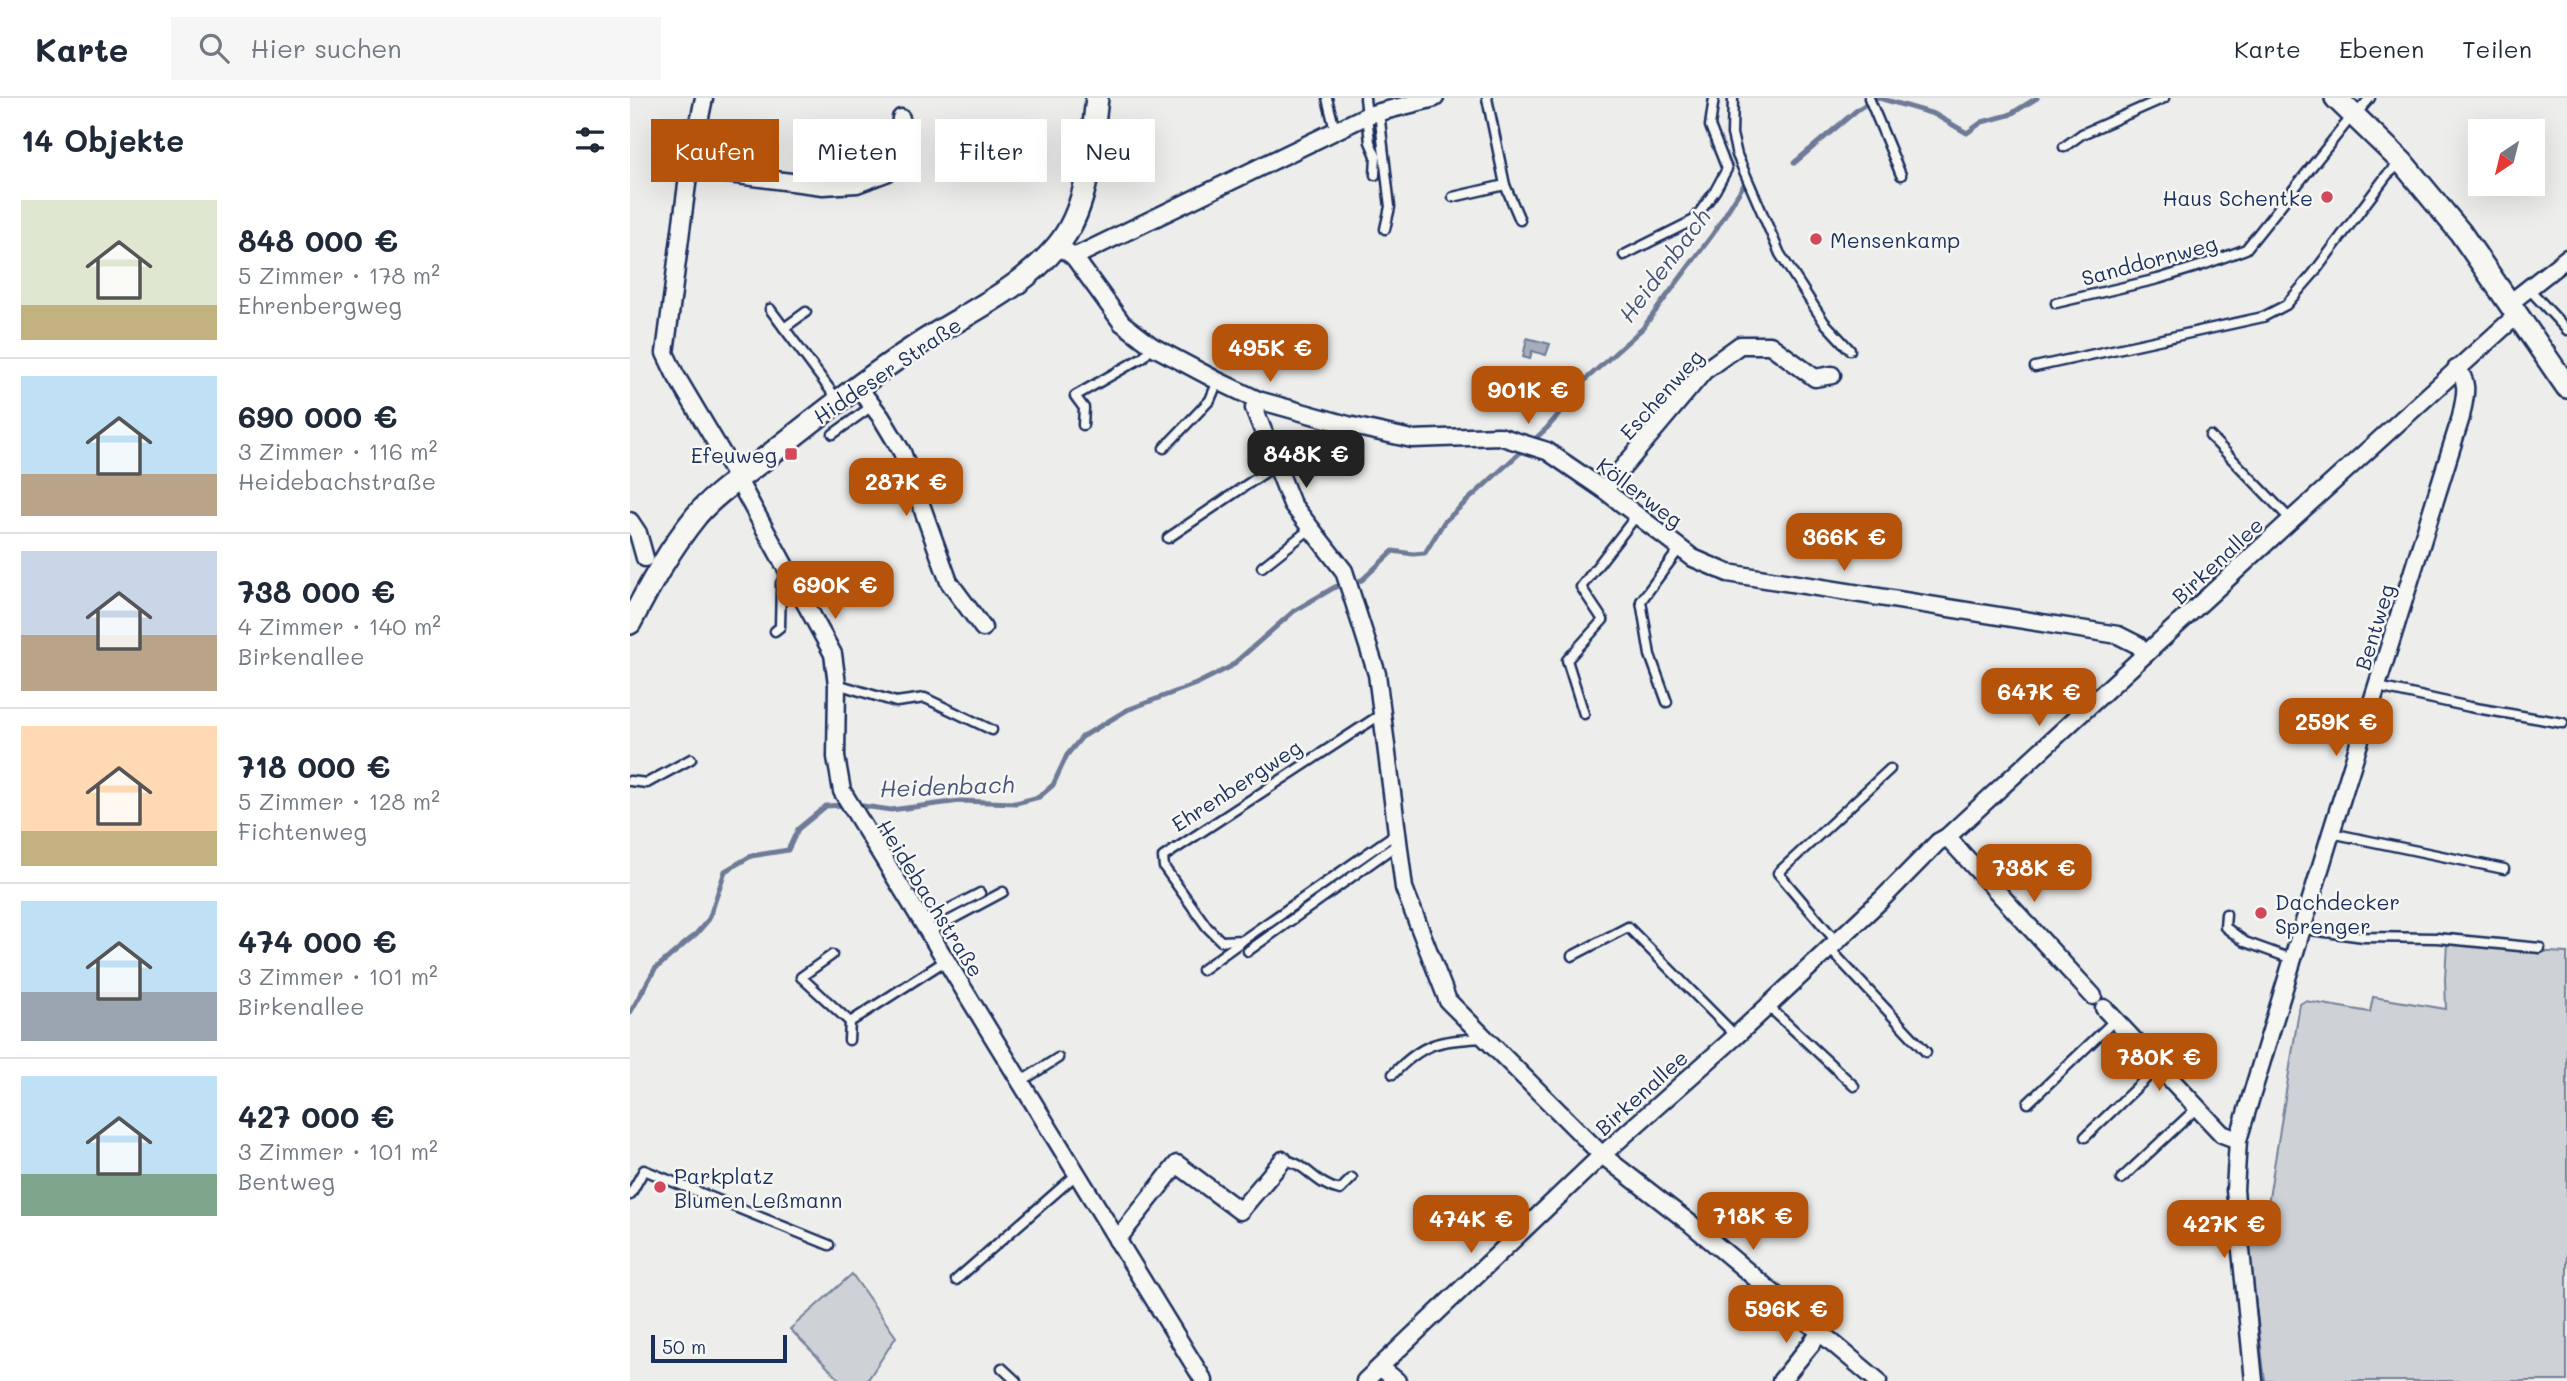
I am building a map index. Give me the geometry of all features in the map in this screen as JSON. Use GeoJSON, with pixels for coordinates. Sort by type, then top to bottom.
{"type":"FeatureCollection","features":[{"type":"Feature","properties":{"kind":"main road","name":"Hiddeser Straße"},"geometry":{"type":"LineString","coordinates":[[630,623],[646,561],[699,513],[858,387],[924,340],[1017,285],[1066,251],[1069,227],[1078,206],[1090,162],[1097,98]]}},
{"type":"Feature","properties":{"kind":"main road"},"geometry":{"type":"LineString","coordinates":[[2336,98],[2402,162],[2460,232],[2567,387]]}},
{"type":"Feature","properties":{"kind":"street","name":"Heidebachstraße"},"geometry":{"type":"LineString","coordinates":[[700,119],[704,98]]}},
{"type":"Feature","properties":{"kind":"street"},"geometry":{"type":"LineString","coordinates":[[1066,251],[1374,113],[1435,98]]}},
{"type":"Feature","properties":{"kind":"street"},"geometry":{"type":"LineString","coordinates":[[779,180],[823,186],[857,184],[886,173],[898,138],[901,118]]}},
{"type":"Feature","properties":{"kind":"street","name":"Heidebachstraße"},"geometry":{"type":"LineString","coordinates":[[687,182],[665,353],[738,480],[832,654],[837,684],[836,757],[842,791],[1204,1381]]}},
{"type":"Feature","properties":{"kind":"street","name":"Köllerweg"},"geometry":{"type":"LineString","coordinates":[[1066,251],[1122,323],[1152,346],[1258,400],[1348,425],[1412,439],[1499,436],[1547,451],[1604,490],[1693,558],[1728,573],[2118,635],[2147,653]]}},
{"type":"Feature","properties":{"kind":"street","name":"Birkenallee"},"geometry":{"type":"LineString","coordinates":[[1365,1381],[1602,1155],[1768,1006],[1929,850],[1947,838],[2456,369],[2529,289],[2567,258]]}},
{"type":"Feature","properties":{"kind":"street","name":"Eschenweg"},"geometry":{"type":"LineString","coordinates":[[1604,490],[1704,371],[1740,345],[1770,345],[1815,378],[1832,375]]}},
{"type":"Feature","properties":{"kind":"street","name":"Bentweg"},"geometry":{"type":"LineString","coordinates":[[2254,1381],[2235,1191],[2238,1140],[2461,417],[2466,386],[2463,375],[2456,369]]}},
{"type":"Feature","properties":{"kind":"street"},"geometry":{"type":"LineString","coordinates":[[858,387],[881,417],[902,452],[950,582],[983,628]]}},
{"type":"Feature","properties":{"kind":"street"},"geometry":{"type":"LineString","coordinates":[[1258,400],[1254,408],[1292,503],[1344,571],[1377,674],[1405,888],[1448,1001],[1602,1155],[1691,1224],[1878,1381]]}},
{"type":"Feature","properties":{"kind":"street"},"geometry":{"type":"LineString","coordinates":[[630,521],[638,533],[646,561]]}},
{"type":"Feature","properties":{"kind":"street"},"geometry":{"type":"LineString","coordinates":[[1947,838],[2222,1134],[2238,1140]]}},
{"type":"Feature","properties":{"kind":"street"},"geometry":{"type":"LineString","coordinates":[[1117,1240],[1177,1164],[1240,1211],[1283,1160]]}},
{"type":"Feature","properties":{"kind":"street"},"geometry":{"type":"LineString","coordinates":[[1781,1381],[1821,1332]]}},
{"type":"Feature","properties":{"kind":"street"},"geometry":{"type":"LineString","coordinates":[[1380,1367],[1397,1381]]}},
{"type":"Feature","properties":{"kind":"lane"},"geometry":{"type":"LineString","coordinates":[[1327,98],[1335,130]]}},
{"type":"Feature","properties":{"kind":"lane"},"geometry":{"type":"LineString","coordinates":[[1365,98],[1374,113],[1390,206],[1385,229]]}},
{"type":"Feature","properties":{"kind":"lane"},"geometry":{"type":"LineString","coordinates":[[1487,98],[1505,185],[1520,220]]}},
{"type":"Feature","properties":{"kind":"lane"},"geometry":{"type":"LineString","coordinates":[[1624,255],[1694,220],[1715,191],[1727,169],[1710,127],[1714,98]]}},
{"type":"Feature","properties":{"kind":"lane"},"geometry":{"type":"LineString","coordinates":[[1733,98],[1732,134],[1737,155],[1780,254],[1824,322],[1850,350]]}},
{"type":"Feature","properties":{"kind":"lane"},"geometry":{"type":"LineString","coordinates":[[2064,147],[2082,134],[2164,98]]}},
{"type":"Feature","properties":{"kind":"lane","name":"Sanddornweg"},"geometry":{"type":"LineString","coordinates":[[2056,303],[2158,279],[2246,249],[2370,98]]}},
{"type":"Feature","properties":{"kind":"lane"},"geometry":{"type":"LineString","coordinates":[[1870,101],[1901,175]]}},
{"type":"Feature","properties":{"kind":"lane"},"geometry":{"type":"LineString","coordinates":[[1374,113],[1370,142],[1376,156],[1374,175]]}},
{"type":"Feature","properties":{"kind":"lane"},"geometry":{"type":"LineString","coordinates":[[2035,367],[2263,317],[2286,304],[2295,295],[2388,175],[2402,162]]}},
{"type":"Feature","properties":{"kind":"lane"},"geometry":{"type":"LineString","coordinates":[[1453,197],[1505,185]]}},
{"type":"Feature","properties":{"kind":"lane"},"geometry":{"type":"LineString","coordinates":[[2529,289],[2567,330]]}},
{"type":"Feature","properties":{"kind":"lane"},"geometry":{"type":"LineString","coordinates":[[770,309],[839,401]]}},
{"type":"Feature","properties":{"kind":"lane"},"geometry":{"type":"LineString","coordinates":[[784,328],[806,312]]}},
{"type":"Feature","properties":{"kind":"lane"},"geometry":{"type":"LineString","coordinates":[[1083,425],[1084,408],[1076,396],[1143,357],[1152,346]]}},
{"type":"Feature","properties":{"kind":"lane"},"geometry":{"type":"LineString","coordinates":[[1164,448],[1210,400],[1218,381]]}},
{"type":"Feature","properties":{"kind":"lane"},"geometry":{"type":"LineString","coordinates":[[833,434],[872,406]]}},
{"type":"Feature","properties":{"kind":"lane"},"geometry":{"type":"LineString","coordinates":[[2210,436],[2291,520]]}},
{"type":"Feature","properties":{"kind":"lane"},"geometry":{"type":"LineString","coordinates":[[1168,538],[1276,465]]}},
{"type":"Feature","properties":{"kind":"lane"},"geometry":{"type":"LineString","coordinates":[[1584,713],[1567,660],[1603,620],[1581,587],[1637,515]]}},
{"type":"Feature","properties":{"kind":"lane"},"geometry":{"type":"LineString","coordinates":[[1262,568],[1310,529]]}},
{"type":"Feature","properties":{"kind":"lane"},"geometry":{"type":"LineString","coordinates":[[1667,702],[1650,655],[1641,601],[1680,548]]}},
{"type":"Feature","properties":{"kind":"lane"},"geometry":{"type":"LineString","coordinates":[[775,631],[780,627],[781,583],[787,571]]}},
{"type":"Feature","properties":{"kind":"lane"},"geometry":{"type":"LineString","coordinates":[[837,684],[896,702],[925,698],[992,730]]}},
{"type":"Feature","properties":{"kind":"lane"},"geometry":{"type":"LineString","coordinates":[[2378,687],[2470,707],[2564,723]]}},
{"type":"Feature","properties":{"kind":"lane","name":"Ehrenbergweg"},"geometry":{"type":"LineString","coordinates":[[1243,940],[1221,941],[1207,927],[1164,867],[1163,857],[1383,713]]}},
{"type":"Feature","properties":{"kind":"lane"},"geometry":{"type":"LineString","coordinates":[[630,780],[647,783],[691,760]]}},
{"type":"Feature","properties":{"kind":"lane"},"geometry":{"type":"LineString","coordinates":[[1890,769],[1778,873],[1833,944],[1926,1052]]}},
{"type":"Feature","properties":{"kind":"lane"},"geometry":{"type":"LineString","coordinates":[[2331,833],[2504,869]]}},
{"type":"Feature","properties":{"kind":"lane"},"geometry":{"type":"LineString","coordinates":[[1202,970],[1399,837]]}},
{"type":"Feature","properties":{"kind":"lane"},"geometry":{"type":"LineString","coordinates":[[1248,951],[1399,837]]}},
{"type":"Feature","properties":{"kind":"lane"},"geometry":{"type":"LineString","coordinates":[[925,928],[1003,892]]}},
{"type":"Feature","properties":{"kind":"lane"},"geometry":{"type":"LineString","coordinates":[[925,928],[981,893]]}},
{"type":"Feature","properties":{"kind":"lane"},"geometry":{"type":"LineString","coordinates":[[2226,914],[2225,927],[2245,942],[2292,959]]}},
{"type":"Feature","properties":{"kind":"lane"},"geometry":{"type":"LineString","coordinates":[[1572,956],[1628,928],[1736,1036]]}},
{"type":"Feature","properties":{"kind":"lane"},"geometry":{"type":"LineString","coordinates":[[2303,929],[2364,937],[2437,937],[2540,948]]}},
{"type":"Feature","properties":{"kind":"lane"},"geometry":{"type":"LineString","coordinates":[[832,955],[801,977],[850,1022]]}},
{"type":"Feature","properties":{"kind":"lane"},"geometry":{"type":"LineString","coordinates":[[850,1022],[945,961]]}},
{"type":"Feature","properties":{"kind":"lane"},"geometry":{"type":"LineString","coordinates":[[1768,1006],[1854,1086]]}},
{"type":"Feature","properties":{"kind":"lane"},"geometry":{"type":"LineString","coordinates":[[2028,1103],[2104,1008]]}},
{"type":"Feature","properties":{"kind":"lane"},"geometry":{"type":"LineString","coordinates":[[849,1040],[850,1022]]}},
{"type":"Feature","properties":{"kind":"lane"},"geometry":{"type":"LineString","coordinates":[[1393,1074],[1412,1054],[1431,1044],[1485,1038]]}},
{"type":"Feature","properties":{"kind":"lane"},"geometry":{"type":"LineString","coordinates":[[1020,1082],[1058,1058]]}},
{"type":"Feature","properties":{"kind":"lane"},"geometry":{"type":"LineString","coordinates":[[2085,1137],[2159,1066]]}},
{"type":"Feature","properties":{"kind":"lane"},"geometry":{"type":"LineString","coordinates":[[2121,1179],[2198,1107]]}},
{"type":"Feature","properties":{"kind":"lane"},"geometry":{"type":"LineString","coordinates":[[1283,1160],[1293,1161],[1325,1187],[1340,1190],[1352,1178]]}},
{"type":"Feature","properties":{"kind":"lane"},"geometry":{"type":"LineString","coordinates":[[630,1195],[644,1170],[829,1245]]}},
{"type":"Feature","properties":{"kind":"lane"},"geometry":{"type":"LineString","coordinates":[[956,1280],[1077,1174]]}},
{"type":"Feature","properties":{"kind":"lane"},"geometry":{"type":"LineString","coordinates":[[1002,1368],[1016,1381]]}},
{"type":"Feature","properties":{"kind":"shaded area"},"geometry":{"type":"Polygon","coordinates":[[[2447,943],[2567,953],[2567,1381],[2265,1381],[2247,1231],[2252,1231],[2251,1221],[2265,1223],[2300,1004],[2305,1001],[2370,1012],[2373,997],[2446,1009],[2447,943]]]}},
{"type":"Feature","properties":{"kind":"shaded area"},"geometry":{"type":"Polygon","coordinates":[[[852,1274],[896,1337],[867,1381],[841,1381],[790,1329],[852,1274]]]}},
{"type":"Feature","properties":{"kind":"water"},"geometry":{"type":"Polygon","coordinates":[[[1527,338],[1550,344],[1546,355],[1532,351],[1530,359],[1523,357],[1527,338]]]}},
{"type":"Feature","properties":{"kind":"waterway","name":"Heidenbach"},"geometry":{"type":"LineString","coordinates":[[1794,163],[1875,98]]}},
{"type":"Feature","properties":{"kind":"waterway","name":"Heidenbach"},"geometry":{"type":"LineString","coordinates":[[1879,98],[1934,114],[1967,133],[1982,122],[2009,115],[2037,98]]}},
{"type":"Feature","properties":{"kind":"waterway","name":"Heidenbach"},"geometry":{"type":"LineString","coordinates":[[856,805],[891,810],[960,801],[1016,803],[1039,797],[1053,785],[1067,755],[1082,737],[1127,710],[1196,684],[1230,667],[1294,611],[1335,587],[1362,580],[1393,551],[1425,553],[1444,522],[1547,428],[1565,407],[1574,390],[1643,328],[1713,234],[1743,186]]}},
{"type":"Feature","properties":{"kind":"waterway","name":"Heidenbach"},"geometry":{"type":"LineString","coordinates":[[630,1013],[655,969],[696,934],[709,919],[725,871],[751,856],[788,850],[798,829],[826,806],[846,805]]}},
{"type":"Feature","properties":{"kind":"place","name":"Haus Schentke"},"geometry":{"type":"Point","coordinates":[2327,197]}},
{"type":"Feature","properties":{"kind":"place","name":"Mensenkamp"},"geometry":{"type":"Point","coordinates":[1816,239]}},
{"type":"Feature","properties":{"kind":"place","name":"Efeuweg"},"geometry":{"type":"Point","coordinates":[791,454]}},
{"type":"Feature","properties":{"kind":"place","name":"Dachdecker Sprenger"},"geometry":{"type":"Point","coordinates":[2261,913]}},
{"type":"Feature","properties":{"kind":"place","name":"Parkplatz Blumen Leßmann"},"geometry":{"type":"Point","coordinates":[660,1187]}}]}
